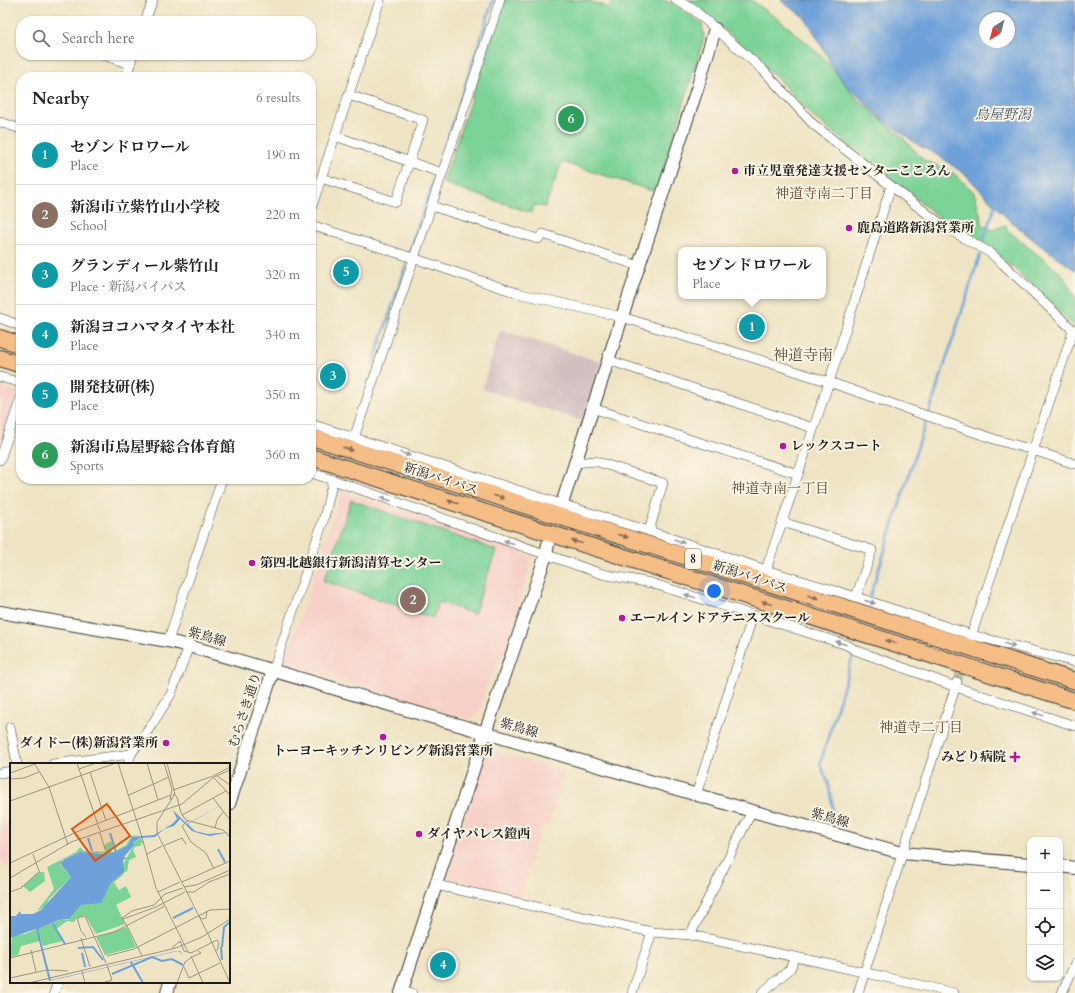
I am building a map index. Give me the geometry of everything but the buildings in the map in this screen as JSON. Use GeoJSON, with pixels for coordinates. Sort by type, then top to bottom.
{"type":"FeatureCollection","features":[{"type":"Feature","properties":{"kind":"highway"},"geometry":{"type":"LineString","coordinates":[[0,338],[16,343]]}},
{"type":"Feature","properties":{"kind":"highway"},"geometry":{"type":"LineString","coordinates":[[0,358],[16,363]]}},
{"type":"Feature","properties":{"kind":"highway","name":"新潟バイパス"},"geometry":{"type":"LineString","coordinates":[[316,439],[1075,681]]}},
{"type":"Feature","properties":{"kind":"highway","name":"新潟バイパス"},"geometry":{"type":"LineString","coordinates":[[316,459],[1075,701]]}},
{"type":"Feature","properties":{"kind":"highway"},"geometry":{"type":"LineString","coordinates":[[910,648],[1075,710]]}},
{"type":"Feature","properties":{"kind":"highway"},"geometry":{"type":"LineString","coordinates":[[1004,658],[1075,672]]}},
{"type":"Feature","properties":{"kind":"street"},"geometry":{"type":"LineString","coordinates":[[148,16],[153,0]]}},
{"type":"Feature","properties":{"kind":"street"},"geometry":{"type":"LineString","coordinates":[[316,194],[380,0]]}},
{"type":"Feature","properties":{"kind":"street"},"geometry":{"type":"LineString","coordinates":[[354,438],[500,0]]}},
{"type":"Feature","properties":{"kind":"street"},"geometry":{"type":"LineString","coordinates":[[676,0],[694,10],[763,70],[813,124],[946,228],[989,252],[1074,332],[1033,450],[971,638]]}},
{"type":"Feature","properties":{"kind":"street"},"geometry":{"type":"LineString","coordinates":[[561,507],[715,29]]}},
{"type":"Feature","properties":{"kind":"street"},"geometry":{"type":"LineString","coordinates":[[128,72],[132,60]]}},
{"type":"Feature","properties":{"kind":"street"},"geometry":{"type":"LineString","coordinates":[[321,178],[396,202],[423,120],[349,95]]}},
{"type":"Feature","properties":{"kind":"street"},"geometry":{"type":"LineString","coordinates":[[0,122],[16,127]]}},
{"type":"Feature","properties":{"kind":"street"},"geometry":{"type":"LineString","coordinates":[[335,136],[442,173]]}},
{"type":"Feature","properties":{"kind":"street"},"geometry":{"type":"LineString","coordinates":[[766,570],[829,382],[891,186]]}},
{"type":"Feature","properties":{"kind":"street"},"geometry":{"type":"LineString","coordinates":[[431,206],[538,239],[543,234],[639,266]]}},
{"type":"Feature","properties":{"kind":"street"},"geometry":{"type":"LineString","coordinates":[[316,227],[516,293],[622,317],[829,382],[997,440],[1075,464]]}},
{"type":"Feature","properties":{"kind":"street"},"geometry":{"type":"LineString","coordinates":[[0,318],[16,324]]}},
{"type":"Feature","properties":{"kind":"street"},"geometry":{"type":"LineString","coordinates":[[608,360],[814,428]]}},
{"type":"Feature","properties":{"kind":"street"},"geometry":{"type":"LineString","coordinates":[[0,377],[16,382]]}},
{"type":"Feature","properties":{"kind":"street"},"geometry":{"type":"LineString","coordinates":[[592,408],[798,474]]}},
{"type":"Feature","properties":{"kind":"street"},"geometry":{"type":"LineString","coordinates":[[0,460],[16,411]]}},
{"type":"Feature","properties":{"kind":"street"},"geometry":{"type":"LineString","coordinates":[[316,426],[561,507],[649,531],[766,570],[856,597],[971,638],[1075,662]]}},
{"type":"Feature","properties":{"kind":"street"},"geometry":{"type":"LineString","coordinates":[[575,463],[595,461],[663,483],[649,531]]}},
{"type":"Feature","properties":{"kind":"street"},"geometry":{"type":"LineString","coordinates":[[316,475],[547,549],[602,574],[651,583],[847,645],[855,650],[1075,726]]}},
{"type":"Feature","properties":{"kind":"street"},"geometry":{"type":"LineString","coordinates":[[273,671],[324,518],[333,480]]}},
{"type":"Feature","properties":{"kind":"street"},"geometry":{"type":"LineString","coordinates":[[168,641],[220,484]]}},
{"type":"Feature","properties":{"kind":"street"},"geometry":{"type":"LineString","coordinates":[[782,522],[872,550],[856,597]]}},
{"type":"Feature","properties":{"kind":"street"},"geometry":{"type":"LineString","coordinates":[[405,992],[436,885],[547,549]]}},
{"type":"Feature","properties":{"kind":"street","name":"紫鳥線"},"geometry":{"type":"LineString","coordinates":[[0,612],[168,641],[189,646],[696,795],[902,853],[1027,864]]}},
{"type":"Feature","properties":{"kind":"street"},"geometry":{"type":"LineString","coordinates":[[696,795],[753,616]]}},
{"type":"Feature","properties":{"kind":"street"},"geometry":{"type":"LineString","coordinates":[[128,763],[131,754],[171,694],[189,646]]}},
{"type":"Feature","properties":{"kind":"street","name":"むらさき通り"},"geometry":{"type":"LineString","coordinates":[[230,801],[273,671]]}},
{"type":"Feature","properties":{"kind":"street"},"geometry":{"type":"LineString","coordinates":[[858,993],[956,684]]}},
{"type":"Feature","properties":{"kind":"street"},"geometry":{"type":"LineString","coordinates":[[10,727],[17,763]]}},
{"type":"Feature","properties":{"kind":"street"},"geometry":{"type":"LineString","coordinates":[[61,763],[131,754]]}},
{"type":"Feature","properties":{"kind":"street"},"geometry":{"type":"LineString","coordinates":[[0,773],[10,770]]}},
{"type":"Feature","properties":{"kind":"street"},"geometry":{"type":"LineString","coordinates":[[690,935],[752,811]]}},
{"type":"Feature","properties":{"kind":"street"},"geometry":{"type":"LineString","coordinates":[[1063,866],[1075,868]]}},
{"type":"Feature","properties":{"kind":"street"},"geometry":{"type":"LineString","coordinates":[[436,885],[652,932],[690,935],[954,993]]}},
{"type":"Feature","properties":{"kind":"street"},"geometry":{"type":"LineString","coordinates":[[632,993],[652,932]]}},
{"type":"Feature","properties":{"kind":"street"},"geometry":{"type":"LineString","coordinates":[[767,992],[790,969],[795,957]]}},
{"type":"Feature","properties":{"kind":"street"},"geometry":{"type":"LineString","coordinates":[[1062,993],[1075,964]]}},
{"type":"Feature","properties":{"kind":"street"},"geometry":{"type":"LineString","coordinates":[[54,993],[58,983]]}},
{"type":"Feature","properties":{"kind":"street"},"geometry":{"type":"LineString","coordinates":[[167,993],[170,983]]}},
{"type":"Feature","properties":{"kind":"shaded area"},"geometry":{"type":"Polygon","coordinates":[[[500,330],[602,362],[583,421],[482,389],[500,330]]]}},
{"type":"Feature","properties":{"kind":"shaded area"},"geometry":{"type":"Polygon","coordinates":[[[0,387],[16,391],[16,398],[0,447],[0,387]]]}},
{"type":"Feature","properties":{"kind":"shaded area"},"geometry":{"type":"Polygon","coordinates":[[[342,491],[533,556],[508,644],[486,687],[480,713],[470,720],[285,663],[342,491]]]}},
{"type":"Feature","properties":{"kind":"shaded area"},"geometry":{"type":"Polygon","coordinates":[[[485,748],[564,772],[548,826],[542,824],[519,900],[446,878],[485,748]]]}},
{"type":"Feature","properties":{"kind":"shaded area"},"geometry":{"type":"Polygon","coordinates":[[[0,821],[10,825],[10,866],[0,862],[0,821]]]}},
{"type":"Feature","properties":{"kind":"green space"},"geometry":{"type":"Polygon","coordinates":[[[504,0],[586,0],[610,8],[613,0],[663,0],[674,4],[702,24],[704,37],[660,182],[653,191],[562,162],[545,207],[534,205],[532,213],[443,183],[504,0]]]}},
{"type":"Feature","properties":{"kind":"green space"},"geometry":{"type":"Polygon","coordinates":[[[685,0],[751,0],[781,21],[823,57],[857,99],[900,135],[924,160],[952,172],[974,192],[983,225],[993,230],[1006,225],[1007,230],[1063,275],[1075,298],[1075,327],[1014,268],[987,247],[954,229],[811,115],[778,79],[742,45],[699,8],[685,0]]]}},
{"type":"Feature","properties":{"kind":"green space"},"geometry":{"type":"Polygon","coordinates":[[[351,500],[496,550],[474,614],[439,602],[433,618],[324,581],[351,500]]]}},
{"type":"Feature","properties":{"kind":"water","name":"鳥屋野潟"},"geometry":{"type":"Polygon","coordinates":[[[780,0],[1075,0],[1075,270],[1036,242],[1006,217],[966,175],[939,156],[920,146],[882,119],[843,82],[832,66],[813,30],[804,17],[780,0]]]}},
{"type":"Feature","properties":{"kind":"waterway"},"geometry":{"type":"LineString","coordinates":[[438,169],[493,0]]}},
{"type":"Feature","properties":{"kind":"waterway"},"geometry":{"type":"LineString","coordinates":[[409,254],[436,173]]}},
{"type":"Feature","properties":{"kind":"waterway"},"geometry":{"type":"LineString","coordinates":[[983,242],[996,202]]}},
{"type":"Feature","properties":{"kind":"waterway"},"geometry":{"type":"LineString","coordinates":[[929,413],[980,255]]}},
{"type":"Feature","properties":{"kind":"waterway"},"geometry":{"type":"LineString","coordinates":[[373,364],[408,259]]}},
{"type":"Feature","properties":{"kind":"waterway"},"geometry":{"type":"LineString","coordinates":[[870,597],[927,418]]}},
{"type":"Feature","properties":{"kind":"waterway"},"geometry":{"type":"LineString","coordinates":[[834,823],[828,782],[820,764],[853,655]]}},
{"type":"Feature","properties":{"kind":"tunnel"},"geometry":{"type":"LineString","coordinates":[[957,681],[969,644]]}},
{"type":"Feature","properties":{"kind":"place","name":"新潟市鳥屋野総合体育館"},"geometry":{"type":"Point","coordinates":[571,119]}},
{"type":"Feature","properties":{"kind":"place","name":"市立児童発達支援センターこころん"},"geometry":{"type":"Point","coordinates":[735,171]}},
{"type":"Feature","properties":{"kind":"place","name":"鹿島道路新潟営業所"},"geometry":{"type":"Point","coordinates":[849,228]}},
{"type":"Feature","properties":{"kind":"place","name":"開発技研(株)"},"geometry":{"type":"Point","coordinates":[346,272]}},
{"type":"Feature","properties":{"kind":"place","name":"セゾンドロワール"},"geometry":{"type":"Point","coordinates":[752,327]}},
{"type":"Feature","properties":{"kind":"place","name":"グランディール紫竹山"},"geometry":{"type":"Point","coordinates":[333,376]}},
{"type":"Feature","properties":{"kind":"place","name":"レックスコート"},"geometry":{"type":"Point","coordinates":[783,446]}},
{"type":"Feature","properties":{"kind":"place","name":"第四北越銀行新潟清算センター"},"geometry":{"type":"Point","coordinates":[252,563]}},
{"type":"Feature","properties":{"kind":"place","name":"新潟市立紫竹山小学校"},"geometry":{"type":"Point","coordinates":[413,600]}},
{"type":"Feature","properties":{"kind":"place","name":"エールインドアテニススクール"},"geometry":{"type":"Point","coordinates":[622,618]}},
{"type":"Feature","properties":{"kind":"place","name":"トーヨーキッチンリビング新潟営業所"},"geometry":{"type":"Point","coordinates":[383,737]}},
{"type":"Feature","properties":{"kind":"place","name":"ダイドー(株)新潟営業所"},"geometry":{"type":"Point","coordinates":[166,743]}},
{"type":"Feature","properties":{"kind":"place","name":"みどり病院"},"geometry":{"type":"Point","coordinates":[1015,757]}},
{"type":"Feature","properties":{"kind":"place","name":"ダイヤパレス鐙西"},"geometry":{"type":"Point","coordinates":[419,834]}},
{"type":"Feature","properties":{"kind":"place","name":"新潟ヨコハマタイヤ本社"},"geometry":{"type":"Point","coordinates":[443,965]}},
{"type":"Feature","properties":{"kind":"district","name":"神道寺南二丁目"},"geometry":{"type":"Point","coordinates":[824,193]}},
{"type":"Feature","properties":{"kind":"district","name":"神道寺南"},"geometry":{"type":"Point","coordinates":[803,355]}},
{"type":"Feature","properties":{"kind":"district","name":"神道寺南一丁目"},"geometry":{"type":"Point","coordinates":[780,488]}},
{"type":"Feature","properties":{"kind":"district","name":"神道寺二丁目"},"geometry":{"type":"Point","coordinates":[921,727]}}]}
